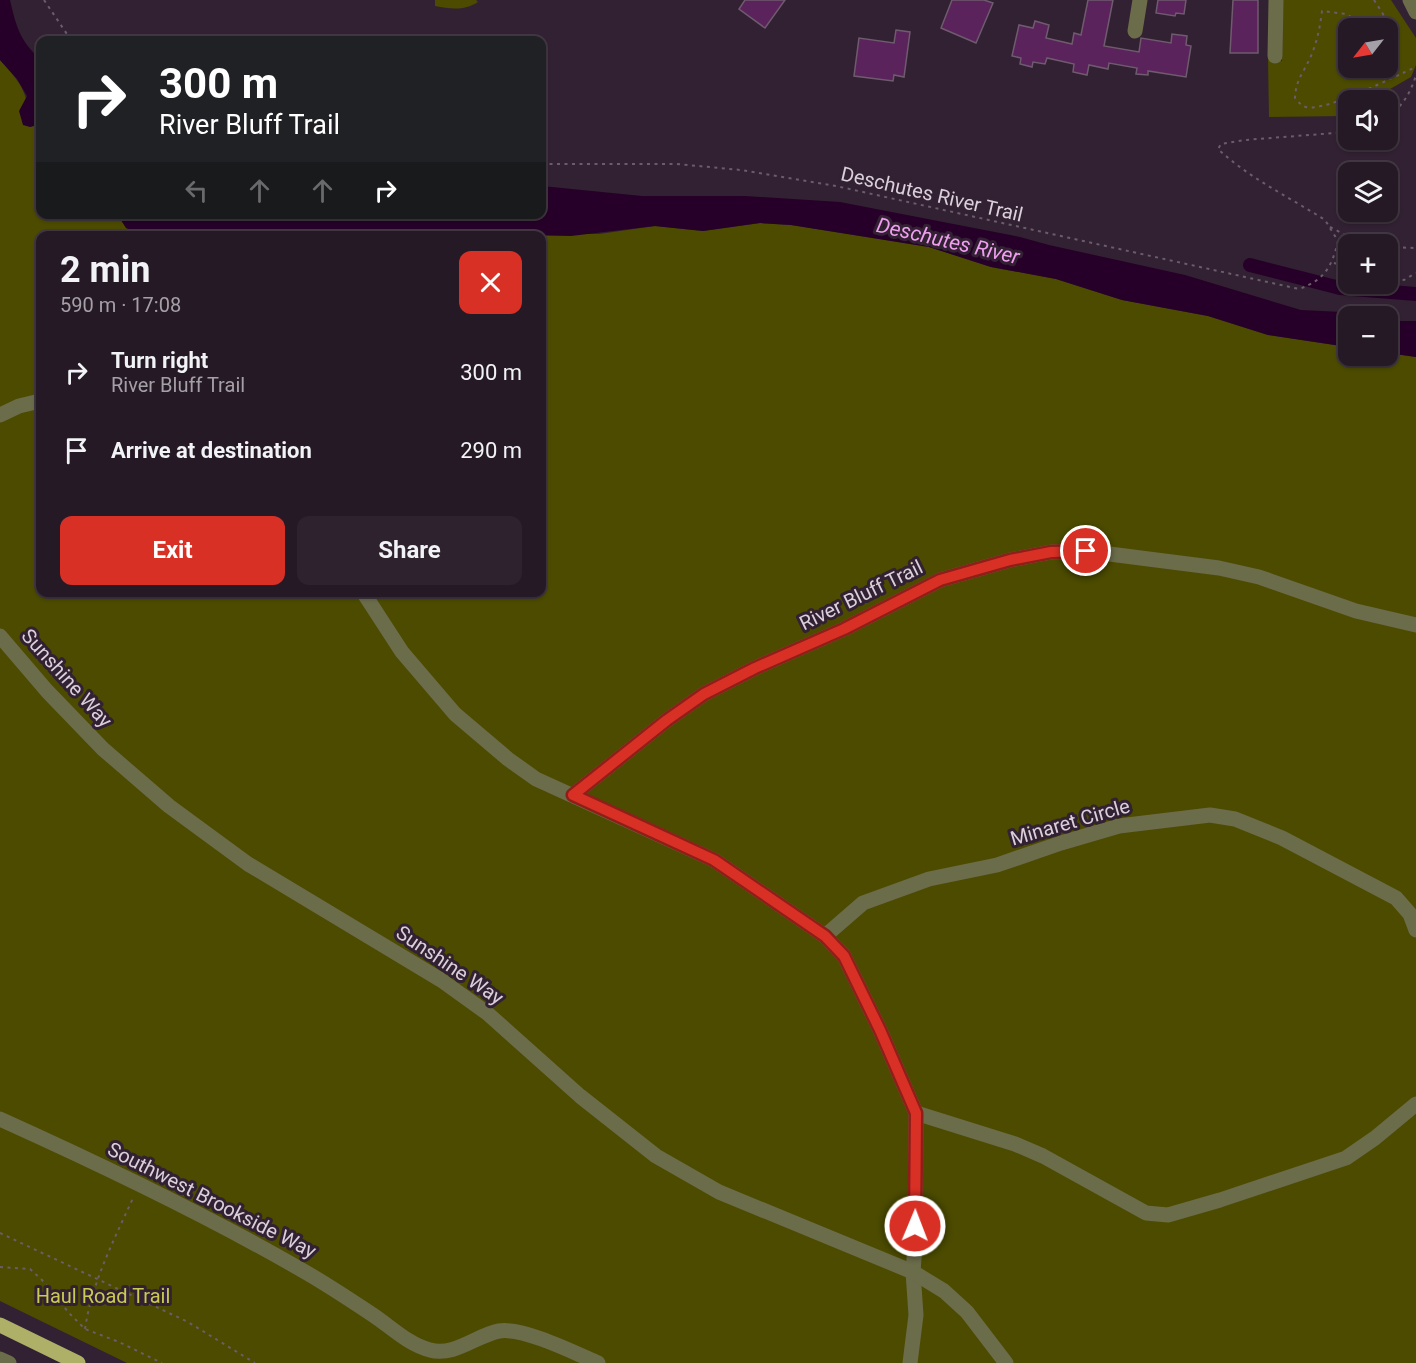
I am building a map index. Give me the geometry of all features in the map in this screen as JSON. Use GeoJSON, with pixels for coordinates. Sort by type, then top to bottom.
{"type":"FeatureCollection","features":[{"type":"Feature","properties":{"kind":"main road"},"geometry":{"type":"LineString","coordinates":[[0,1325],[78,1363]]}},
{"type":"Feature","properties":{"kind":"street"},"geometry":{"type":"LineString","coordinates":[[1135,31],[1140,0]]}},
{"type":"Feature","properties":{"kind":"street"},"geometry":{"type":"LineString","coordinates":[[1275,56],[1276,0]]}},
{"type":"Feature","properties":{"kind":"street"},"geometry":{"type":"LineString","coordinates":[[1410,0],[1416,12]]}},
{"type":"Feature","properties":{"kind":"street"},"geometry":{"type":"LineString","coordinates":[[0,415],[19,406],[36,402]]}},
{"type":"Feature","properties":{"kind":"street","name":"River Bluff Trail"},"geometry":{"type":"LineString","coordinates":[[573,795],[667,720],[704,694],[755,668],[844,629],[940,580],[1010,560],[1051,552],[1086,551],[1219,568],[1259,577],[1356,611],[1416,625]]}},
{"type":"Feature","properties":{"kind":"street"},"geometry":{"type":"LineString","coordinates":[[366,597],[402,652],[455,714],[508,759],[536,779],[714,860],[825,936],[844,956],[880,1030],[916,1113],[913,1272],[916,1315],[911,1359]]}},
{"type":"Feature","properties":{"kind":"street","name":"Sunshine Way"},"geometry":{"type":"LineString","coordinates":[[0,636],[46,691],[103,749],[170,806],[248,864],[441,980],[487,1013],[580,1096],[656,1156],[719,1192],[913,1272]]}},
{"type":"Feature","properties":{"kind":"street","name":"Minaret Circle"},"geometry":{"type":"LineString","coordinates":[[825,936],[863,903],[929,879],[997,865],[1119,826],[1209,815],[1234,819],[1282,838],[1396,898],[1410,914],[1416,930]]}},
{"type":"Feature","properties":{"kind":"street"},"geometry":{"type":"LineString","coordinates":[[916,1113],[1016,1144],[1043,1155],[1146,1213],[1168,1215],[1346,1158],[1384,1131],[1416,1104]]}},
{"type":"Feature","properties":{"kind":"street","name":"Southwest Brookside Way"},"geometry":{"type":"LineString","coordinates":[[0,1119],[242,1235],[304,1271],[410,1341],[432,1351],[450,1349],[500,1331],[534,1336],[598,1363]]}},
{"type":"Feature","properties":{"kind":"street"},"geometry":{"type":"LineString","coordinates":[[913,1272],[944,1291],[967,1312],[1006,1363]]}},
{"type":"Feature","properties":{"kind":"street"},"geometry":{"type":"LineString","coordinates":[[0,1359],[9,1363]]}},
{"type":"Feature","properties":{"kind":"path"},"geometry":{"type":"LineString","coordinates":[[44,0],[68,36]]}},
{"type":"Feature","properties":{"kind":"path"},"geometry":{"type":"LineString","coordinates":[[1374,0],[1385,18]]}},
{"type":"Feature","properties":{"kind":"path"},"geometry":{"type":"LineString","coordinates":[[1353,18],[1346,14],[1322,11],[1313,49],[1296,86],[1296,98],[1301,105],[1308,108],[1345,99],[1392,78]]}},
{"type":"Feature","properties":{"kind":"path"},"geometry":{"type":"LineString","coordinates":[[1398,75],[1416,67]]}},
{"type":"Feature","properties":{"kind":"path"},"geometry":{"type":"LineString","coordinates":[[1398,109],[1412,89],[1416,75]]}},
{"type":"Feature","properties":{"kind":"path"},"geometry":{"type":"LineString","coordinates":[[1338,133],[1245,140],[1221,144],[1218,149],[1236,165],[1325,220],[1338,240],[1332,263],[1338,264]]}},
{"type":"Feature","properties":{"kind":"path","name":"Deschutes River Trail"},"geometry":{"type":"LineString","coordinates":[[546,164],[677,164],[752,172],[836,186],[1079,242],[1158,256],[1299,289],[1310,285],[1324,274],[1332,263]]}},
{"type":"Feature","properties":{"kind":"path"},"geometry":{"type":"LineString","coordinates":[[1330,226],[1345,234]]}},
{"type":"Feature","properties":{"kind":"path"},"geometry":{"type":"LineString","coordinates":[[1398,247],[1414,248],[1416,251]]}},
{"type":"Feature","properties":{"kind":"path"},"geometry":{"type":"LineString","coordinates":[[1398,278],[1404,280],[1416,273]]}},
{"type":"Feature","properties":{"kind":"path"},"geometry":{"type":"LineString","coordinates":[[86,1329],[88,1307],[100,1271],[139,1184]]}},
{"type":"Feature","properties":{"kind":"path"},"geometry":{"type":"LineString","coordinates":[[0,1233],[188,1322],[255,1363]]}},
{"type":"Feature","properties":{"kind":"path"},"geometry":{"type":"LineString","coordinates":[[0,1267],[30,1269],[86,1329],[162,1363]]}},
{"type":"Feature","properties":{"kind":"green space"},"geometry":{"type":"Polygon","coordinates":[[[435,0],[476,0],[478,2],[468,7],[452,8],[435,6],[435,0]]]}},
{"type":"Feature","properties":{"kind":"green space"},"geometry":{"type":"Polygon","coordinates":[[[1283,0],[1391,0],[1416,38],[1416,65],[1411,77],[1388,90],[1338,90],[1338,116],[1269,117],[1268,60],[1282,61],[1283,0]]]}},
{"type":"Feature","properties":{"kind":"green space","name":"Haul Road Trail"},"geometry":{"type":"Polygon","coordinates":[[[0,60],[23,90],[30,127],[36,125],[36,219],[120,219],[126,228],[134,231],[36,231],[36,597],[546,597],[546,234],[599,234],[655,226],[703,231],[760,223],[791,225],[929,247],[991,267],[1056,279],[1122,300],[1208,316],[1268,335],[1338,346],[1338,366],[1398,366],[1398,354],[1416,357],[1416,1363],[127,1363],[0,1301],[0,60]]]}},
{"type":"Feature","properties":{"kind":"water"},"geometry":{"type":"Polygon","coordinates":[[[0,0],[10,0],[20,32],[36,55],[36,125],[30,127],[23,125],[19,111],[27,96],[17,79],[0,60],[0,0]]]}},
{"type":"Feature","properties":{"kind":"water","name":"Deschutes River"},"geometry":{"type":"Polygon","coordinates":[[[546,186],[642,196],[745,196],[840,202],[1020,237],[1185,275],[1301,310],[1338,312],[1338,346],[1268,335],[1208,316],[1122,300],[1056,279],[991,267],[929,247],[791,225],[760,223],[703,231],[655,226],[571,236],[546,235],[546,231],[133,231],[126,228],[120,219],[546,219],[546,186]]]}},
{"type":"Feature","properties":{"kind":"water"},"geometry":{"type":"Polygon","coordinates":[[[1398,321],[1416,321],[1416,357],[1398,354],[1398,321]]]}},
{"type":"Feature","properties":{"kind":"building"},"geometry":{"type":"Polygon","coordinates":[[[745,0],[785,0],[765,28],[739,9],[745,0]]]}},
{"type":"Feature","properties":{"kind":"building"},"geometry":{"type":"Polygon","coordinates":[[[952,0],[984,0],[993,3],[976,43],[941,28],[952,0]]]}},
{"type":"Feature","properties":{"kind":"building"},"geometry":{"type":"Polygon","coordinates":[[[1088,0],[1113,0],[1104,46],[1139,52],[1141,38],[1171,43],[1172,34],[1187,36],[1186,45],[1191,46],[1186,77],[1148,71],[1148,75],[1136,74],[1137,68],[1109,63],[1108,69],[1089,65],[1087,75],[1073,72],[1074,64],[1047,58],[1045,64],[1033,62],[1032,67],[1020,64],[1021,58],[1012,56],[1019,25],[1033,28],[1035,21],[1049,25],[1046,38],[1072,44],[1074,33],[1081,35],[1088,0]]]}},
{"type":"Feature","properties":{"kind":"building"},"geometry":{"type":"Polygon","coordinates":[[[1158,0],[1186,0],[1184,14],[1176,13],[1175,16],[1156,13],[1158,0]]]}},
{"type":"Feature","properties":{"kind":"building"},"geometry":{"type":"Polygon","coordinates":[[[1233,0],[1258,0],[1258,53],[1230,53],[1233,0]]]}},
{"type":"Feature","properties":{"kind":"building"},"geometry":{"type":"Polygon","coordinates":[[[896,30],[910,32],[904,77],[894,75],[893,81],[854,76],[859,38],[894,43],[896,30]]]}},
{"type":"Feature","properties":{"kind":"waterway"},"geometry":{"type":"LineString","coordinates":[[1250,265],[1340,288],[1416,294]]}},
{"type":"Feature","properties":{"kind":"route"},"geometry":{"type":"LineString","coordinates":[[915,1226],[916,1113],[880,1030],[844,956],[825,936],[714,860],[573,795],[667,720],[704,694],[755,668],[844,629],[940,580],[1010,560],[1051,552],[1086,551]]}}]}
